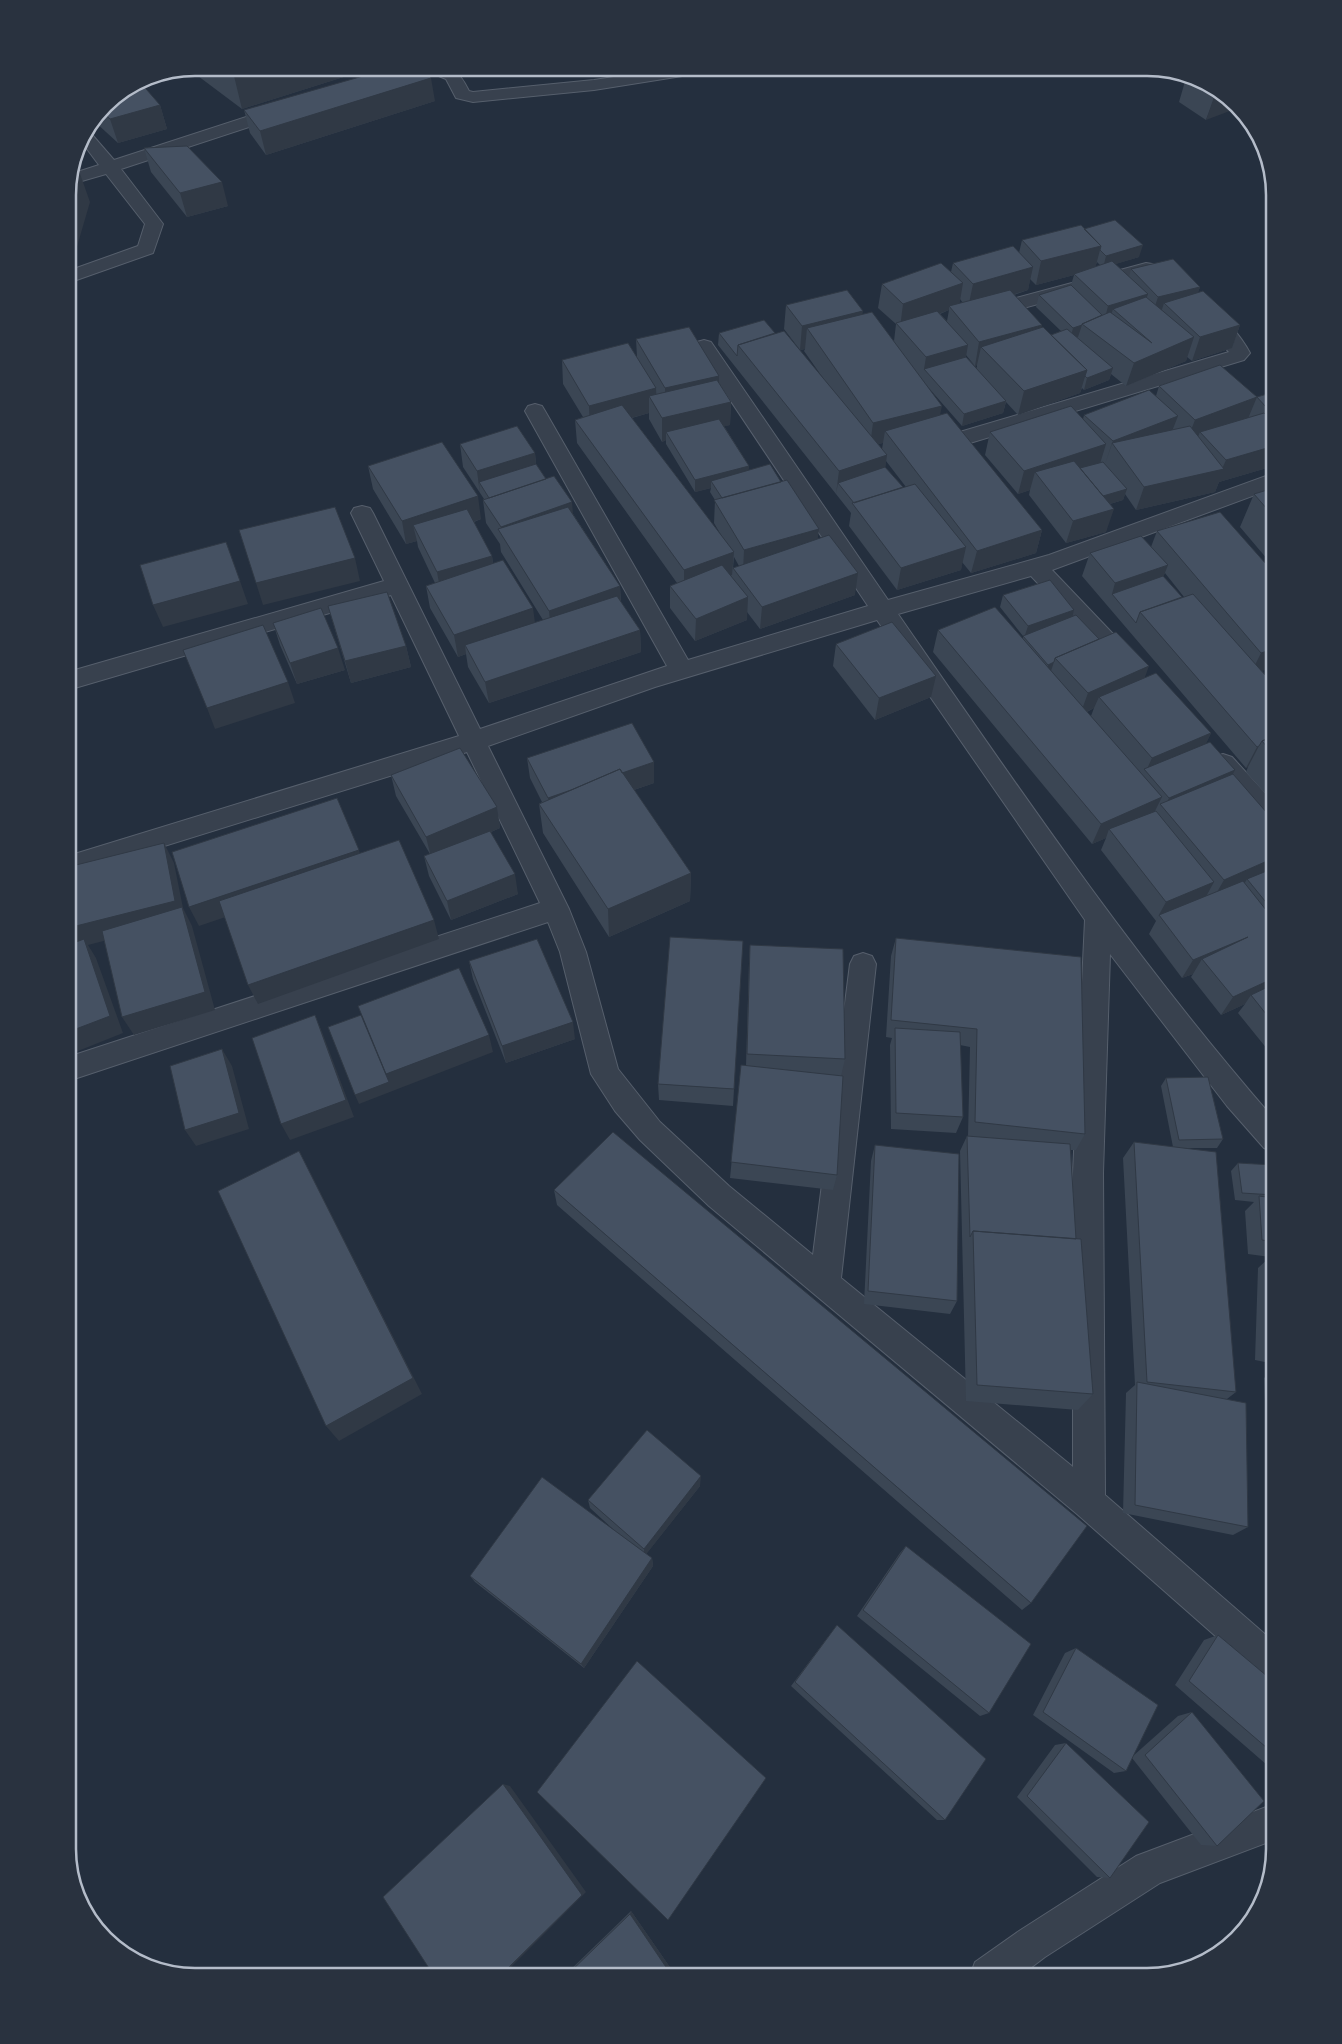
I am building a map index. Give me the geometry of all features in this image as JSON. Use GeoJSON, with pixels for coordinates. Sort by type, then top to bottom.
{"type":"FeatureCollection","features":[{"type":"Feature","properties":{"kind":"street"},"geometry":{"type":"LineString","coordinates":[[453,77],[462,94],[473,97],[594,85],[644,77]]}},
{"type":"Feature","properties":{"kind":"street"},"geometry":{"type":"LineString","coordinates":[[78,177],[294,106]]}},
{"type":"Feature","properties":{"kind":"street"},"geometry":{"type":"LineString","coordinates":[[77,274],[146,250],[154,224],[90,140]]}},
{"type":"Feature","properties":{"kind":"street"},"geometry":{"type":"LineString","coordinates":[[960,439],[1237,356],[1240,353],[1235,344],[1188,297],[1157,270],[1146,269],[968,316]]}},
{"type":"Feature","properties":{"kind":"street"},"geometry":{"type":"LineString","coordinates":[[704,346],[882,610],[1098,919],[1236,1096],[1266,1131]]}},
{"type":"Feature","properties":{"kind":"street"},"geometry":{"type":"LineString","coordinates":[[535,411],[682,671]]}},
{"type":"Feature","properties":{"kind":"street"},"geometry":{"type":"LineString","coordinates":[[77,863],[474,741],[682,671],[882,610],[1174,516],[1216,513],[1266,485]]}},
{"type":"Feature","properties":{"kind":"street"},"geometry":{"type":"LineString","coordinates":[[362,512],[396,585],[556,909],[573,952],[605,1074],[624,1102],[650,1131],[719,1196],[1089,1502],[1266,1658]]}},
{"type":"Feature","properties":{"kind":"street"},"geometry":{"type":"LineString","coordinates":[[1045,558],[1145,682]]}},
{"type":"Feature","properties":{"kind":"street"},"geometry":{"type":"LineString","coordinates":[[77,677],[396,585]]}},
{"type":"Feature","properties":{"kind":"street"},"geometry":{"type":"LineString","coordinates":[[1206,747],[1266,811]]}},
{"type":"Feature","properties":{"kind":"street"},"geometry":{"type":"LineString","coordinates":[[76,1066],[556,909]]}},
{"type":"Feature","properties":{"kind":"street"},"geometry":{"type":"LineString","coordinates":[[1089,1502],[1088,1173],[1098,919]]}},
{"type":"Feature","properties":{"kind":"street"},"geometry":{"type":"LineString","coordinates":[[825,1285],[863,964]]}},
{"type":"Feature","properties":{"kind":"street"},"geometry":{"type":"LineString","coordinates":[[1000,1968],[1032,1944],[1149,1869],[1266,1825]]}},
{"type":"Feature","properties":{"kind":"building"},"geometry":{"type":"Polygon","coordinates":[[[360,77],[431,78],[260,131],[244,110],[360,77]]]}},
{"type":"Feature","properties":{"kind":"building"},"geometry":{"type":"Polygon","coordinates":[[[145,88],[160,105],[110,119],[107,116],[111,111],[129,96],[145,88]]]}},
{"type":"Feature","properties":{"kind":"building"},"geometry":{"type":"Polygon","coordinates":[[[187,146],[222,182],[180,193],[144,148],[187,146]]]}},
{"type":"Feature","properties":{"kind":"building"},"geometry":{"type":"Polygon","coordinates":[[[1115,220],[1143,245],[1106,256],[1100,250],[1101,246],[1084,229],[1115,220]]]}},
{"type":"Feature","properties":{"kind":"building"},"geometry":{"type":"Polygon","coordinates":[[[1081,225],[1101,246],[1041,261],[1022,240],[1081,225]]]}},
{"type":"Feature","properties":{"kind":"building"},"geometry":{"type":"Polygon","coordinates":[[[1013,246],[1033,267],[973,284],[953,263],[1013,246]]]}},
{"type":"Feature","properties":{"kind":"building"},"geometry":{"type":"Polygon","coordinates":[[[1173,259],[1200,287],[1158,297],[1131,269],[1173,259]]]}},
{"type":"Feature","properties":{"kind":"building"},"geometry":{"type":"Polygon","coordinates":[[[1112,261],[1148,294],[1108,306],[1074,274],[1112,261]]]}},
{"type":"Feature","properties":{"kind":"building"},"geometry":{"type":"Polygon","coordinates":[[[941,263],[963,283],[903,304],[882,284],[941,263]]]}},
{"type":"Feature","properties":{"kind":"building"},"geometry":{"type":"Polygon","coordinates":[[[1071,285],[1102,315],[1073,328],[1039,295],[1071,285]]]}},
{"type":"Feature","properties":{"kind":"building"},"geometry":{"type":"Polygon","coordinates":[[[847,290],[863,311],[802,326],[786,305],[847,290]]]}},
{"type":"Feature","properties":{"kind":"building"},"geometry":{"type":"Polygon","coordinates":[[[1010,290],[1042,325],[979,342],[949,306],[1010,290]]]}},
{"type":"Feature","properties":{"kind":"building"},"geometry":{"type":"Polygon","coordinates":[[[1203,291],[1240,325],[1200,337],[1164,303],[1203,291]]]}},
{"type":"Feature","properties":{"kind":"building"},"geometry":{"type":"Polygon","coordinates":[[[1146,297],[1194,337],[1134,363],[1082,324],[1110,312],[1152,343],[1113,309],[1146,297]]]}},
{"type":"Feature","properties":{"kind":"building"},"geometry":{"type":"Polygon","coordinates":[[[937,311],[968,345],[926,357],[896,323],[937,311]]]}},
{"type":"Feature","properties":{"kind":"building"},"geometry":{"type":"Polygon","coordinates":[[[872,312],[942,406],[873,423],[807,328],[872,312]]]}},
{"type":"Feature","properties":{"kind":"building"},"geometry":{"type":"Polygon","coordinates":[[[764,320],[775,333],[738,345],[737,356],[719,333],[764,320]]]}},
{"type":"Feature","properties":{"kind":"building"},"geometry":{"type":"Polygon","coordinates":[[[689,327],[719,376],[665,388],[636,339],[689,327]]]}},
{"type":"Feature","properties":{"kind":"building"},"geometry":{"type":"Polygon","coordinates":[[[1043,327],[1087,370],[1024,391],[981,347],[1043,327]]]}},
{"type":"Feature","properties":{"kind":"building"},"geometry":{"type":"Polygon","coordinates":[[[1067,329],[1113,368],[1087,378],[1085,376],[1087,370],[1051,335],[1067,329]]]}},
{"type":"Feature","properties":{"kind":"building"},"geometry":{"type":"Polygon","coordinates":[[[784,331],[887,455],[839,471],[738,345],[784,331]]]}},
{"type":"Feature","properties":{"kind":"building"},"geometry":{"type":"Polygon","coordinates":[[[628,343],[656,388],[589,406],[562,360],[628,343]]]}},
{"type":"Feature","properties":{"kind":"building"},"geometry":{"type":"Polygon","coordinates":[[[966,357],[1006,401],[964,414],[924,369],[966,357]]]}},
{"type":"Feature","properties":{"kind":"building"},"geometry":{"type":"Polygon","coordinates":[[[1220,365],[1257,397],[1195,420],[1159,386],[1220,365]]]}},
{"type":"Feature","properties":{"kind":"building"},"geometry":{"type":"Polygon","coordinates":[[[717,380],[731,402],[662,418],[649,396],[717,380]]]}},
{"type":"Feature","properties":{"kind":"building"},"geometry":{"type":"Polygon","coordinates":[[[1149,390],[1178,416],[1113,441],[1084,415],[1149,390]]]}},
{"type":"Feature","properties":{"kind":"building"},"geometry":{"type":"Polygon","coordinates":[[[1266,394],[1266,407],[1257,397],[1266,394]]]}},
{"type":"Feature","properties":{"kind":"building"},"geometry":{"type":"Polygon","coordinates":[[[622,405],[734,552],[684,570],[575,420],[622,405]]]}},
{"type":"Feature","properties":{"kind":"building"},"geometry":{"type":"Polygon","coordinates":[[[1071,406],[1106,444],[1024,471],[990,432],[1071,406]]]}},
{"type":"Feature","properties":{"kind":"building"},"geometry":{"type":"Polygon","coordinates":[[[947,413],[1042,530],[977,551],[885,431],[947,413]]]}},
{"type":"Feature","properties":{"kind":"building"},"geometry":{"type":"Polygon","coordinates":[[[1264,413],[1266,415],[1266,448],[1226,460],[1200,432],[1264,413]]]}},
{"type":"Feature","properties":{"kind":"building"},"geometry":{"type":"Polygon","coordinates":[[[719,419],[749,466],[695,480],[666,432],[719,419]]]}},
{"type":"Feature","properties":{"kind":"building"},"geometry":{"type":"Polygon","coordinates":[[[517,426],[535,453],[477,471],[460,444],[517,426]]]}},
{"type":"Feature","properties":{"kind":"building"},"geometry":{"type":"Polygon","coordinates":[[[1190,426],[1224,469],[1144,487],[1112,443],[1190,426]]]}},
{"type":"Feature","properties":{"kind":"building"},"geometry":{"type":"Polygon","coordinates":[[[442,442],[478,496],[402,521],[368,466],[442,442]]]}},
{"type":"Feature","properties":{"kind":"building"},"geometry":{"type":"Polygon","coordinates":[[[1074,461],[1114,509],[1073,521],[1035,472],[1074,461]]]}},
{"type":"Feature","properties":{"kind":"building"},"geometry":{"type":"Polygon","coordinates":[[[1103,462],[1127,489],[1103,496],[1080,468],[1103,462]]]}},
{"type":"Feature","properties":{"kind":"building"},"geometry":{"type":"Polygon","coordinates":[[[536,464],[546,479],[489,498],[479,482],[536,464]]]}},
{"type":"Feature","properties":{"kind":"building"},"geometry":{"type":"Polygon","coordinates":[[[770,464],[781,482],[722,498],[711,481],[770,464]]]}},
{"type":"Feature","properties":{"kind":"building"},"geometry":{"type":"Polygon","coordinates":[[[885,467],[903,487],[854,503],[838,483],[885,467]]]}},
{"type":"Feature","properties":{"kind":"building"},"geometry":{"type":"Polygon","coordinates":[[[554,476],[572,502],[501,527],[483,500],[554,476]]]}},
{"type":"Feature","properties":{"kind":"building"},"geometry":{"type":"Polygon","coordinates":[[[787,480],[819,529],[744,550],[714,500],[787,480]]]}},
{"type":"Feature","properties":{"kind":"building"},"geometry":{"type":"Polygon","coordinates":[[[915,484],[966,547],[901,568],[852,503],[915,484]]]}},
{"type":"Feature","properties":{"kind":"building"},"geometry":{"type":"Polygon","coordinates":[[[1266,490],[1266,508],[1254,494],[1266,490]]]}},
{"type":"Feature","properties":{"kind":"building"},"geometry":{"type":"Polygon","coordinates":[[[335,507],[355,558],[256,583],[239,530],[335,507]]]}},
{"type":"Feature","properties":{"kind":"building"},"geometry":{"type":"Polygon","coordinates":[[[568,507],[620,586],[549,611],[498,529],[568,507]]]}},
{"type":"Feature","properties":{"kind":"building"},"geometry":{"type":"Polygon","coordinates":[[[467,509],[492,556],[437,572],[413,525],[467,509]]]}},
{"type":"Feature","properties":{"kind":"building"},"geometry":{"type":"Polygon","coordinates":[[[1220,512],[1266,564],[1266,651],[1261,653],[1157,531],[1220,512]]]}},
{"type":"Feature","properties":{"kind":"building"},"geometry":{"type":"Polygon","coordinates":[[[829,535],[858,573],[762,607],[733,568],[829,535]]]}},
{"type":"Feature","properties":{"kind":"building"},"geometry":{"type":"Polygon","coordinates":[[[1141,536],[1168,565],[1115,583],[1090,553],[1141,536]]]}},
{"type":"Feature","properties":{"kind":"building"},"geometry":{"type":"Polygon","coordinates":[[[226,542],[240,581],[153,605],[140,565],[226,542]]]}},
{"type":"Feature","properties":{"kind":"building"},"geometry":{"type":"Polygon","coordinates":[[[503,560],[533,608],[454,635],[426,586],[503,560]]]}},
{"type":"Feature","properties":{"kind":"building"},"geometry":{"type":"Polygon","coordinates":[[[722,565],[748,597],[696,619],[670,586],[722,565]]]}},
{"type":"Feature","properties":{"kind":"building"},"geometry":{"type":"Polygon","coordinates":[[[1163,576],[1182,597],[1140,612],[1136,623],[1112,594],[1163,576]]]}},
{"type":"Feature","properties":{"kind":"building"},"geometry":{"type":"Polygon","coordinates":[[[1050,580],[1074,610],[1028,626],[1003,595],[1050,580]]]}},
{"type":"Feature","properties":{"kind":"building"},"geometry":{"type":"Polygon","coordinates":[[[387,592],[406,646],[345,661],[328,606],[387,592]]]}},
{"type":"Feature","properties":{"kind":"building"},"geometry":{"type":"Polygon","coordinates":[[[1193,594],[1266,676],[1266,739],[1262,741],[1259,746],[1257,747],[1140,612],[1193,594]]]}},
{"type":"Feature","properties":{"kind":"building"},"geometry":{"type":"Polygon","coordinates":[[[617,596],[640,630],[485,682],[465,645],[617,596]]]}},
{"type":"Feature","properties":{"kind":"building"},"geometry":{"type":"Polygon","coordinates":[[[995,607],[1162,797],[1101,824],[938,630],[995,607]]]}},
{"type":"Feature","properties":{"kind":"building"},"geometry":{"type":"Polygon","coordinates":[[[321,608],[338,648],[290,663],[273,623],[321,608]]]}},
{"type":"Feature","properties":{"kind":"building"},"geometry":{"type":"Polygon","coordinates":[[[1076,615],[1099,639],[1055,658],[1054,662],[1048,665],[1023,636],[1076,615]]]}},
{"type":"Feature","properties":{"kind":"building"},"geometry":{"type":"Polygon","coordinates":[[[892,622],[936,676],[879,698],[836,644],[892,622]]]}},
{"type":"Feature","properties":{"kind":"building"},"geometry":{"type":"Polygon","coordinates":[[[263,625],[288,682],[207,708],[183,650],[263,625]]]}},
{"type":"Feature","properties":{"kind":"building"},"geometry":{"type":"Polygon","coordinates":[[[1116,632],[1149,666],[1088,693],[1055,658],[1116,632]]]}},
{"type":"Feature","properties":{"kind":"building"},"geometry":{"type":"Polygon","coordinates":[[[1156,673],[1211,733],[1152,758],[1099,697],[1156,673]]]}},
{"type":"Feature","properties":{"kind":"building"},"geometry":{"type":"Polygon","coordinates":[[[632,723],[654,762],[622,773],[620,769],[548,798],[527,758],[632,723]]]}},
{"type":"Feature","properties":{"kind":"building"},"geometry":{"type":"Polygon","coordinates":[[[1210,742],[1235,770],[1169,798],[1144,769],[1210,742]]]}},
{"type":"Feature","properties":{"kind":"building"},"geometry":{"type":"Polygon","coordinates":[[[460,748],[497,807],[426,837],[391,775],[460,748]]]}},
{"type":"Feature","properties":{"kind":"building"},"geometry":{"type":"Polygon","coordinates":[[[620,769],[691,873],[608,909],[539,804],[620,769]]]}},
{"type":"Feature","properties":{"kind":"building"},"geometry":{"type":"Polygon","coordinates":[[[1233,774],[1266,812],[1266,862],[1224,880],[1160,804],[1233,774]]]}},
{"type":"Feature","properties":{"kind":"building"},"geometry":{"type":"Polygon","coordinates":[[[337,798],[359,850],[189,907],[172,852],[337,798]]]}},
{"type":"Feature","properties":{"kind":"building"},"geometry":{"type":"Polygon","coordinates":[[[1156,811],[1214,882],[1166,902],[1109,829],[1156,811]]]}},
{"type":"Feature","properties":{"kind":"building"},"geometry":{"type":"Polygon","coordinates":[[[490,831],[515,874],[447,901],[424,856],[490,831]]]}},
{"type":"Feature","properties":{"kind":"building"},"geometry":{"type":"Polygon","coordinates":[[[399,840],[434,920],[248,985],[219,901],[399,840]]]}},
{"type":"Feature","properties":{"kind":"building"},"geometry":{"type":"Polygon","coordinates":[[[164,843],[175,901],[77,926],[77,865],[164,843]]]}},
{"type":"Feature","properties":{"kind":"building"},"geometry":{"type":"Polygon","coordinates":[[[1266,871],[1266,902],[1247,879],[1266,871]]]}},
{"type":"Feature","properties":{"kind":"building"},"geometry":{"type":"Polygon","coordinates":[[[1243,881],[1266,910],[1266,982],[1233,997],[1202,959],[1248,937],[1193,960],[1159,915],[1243,881]]]}},
{"type":"Feature","properties":{"kind":"building"},"geometry":{"type":"Polygon","coordinates":[[[182,907],[205,992],[122,1017],[102,931],[182,907]]]}},
{"type":"Feature","properties":{"kind":"building"},"geometry":{"type":"Polygon","coordinates":[[[670,937],[743,941],[734,1089],[658,1084],[670,937]]]}},
{"type":"Feature","properties":{"kind":"building"},"geometry":{"type":"Polygon","coordinates":[[[896,938],[1081,957],[1085,1134],[975,1122],[977,1029],[891,1020],[896,938]]]}},
{"type":"Feature","properties":{"kind":"building"},"geometry":{"type":"Polygon","coordinates":[[[84,939],[110,1016],[76,1029],[77,942],[84,939]]]}},
{"type":"Feature","properties":{"kind":"building"},"geometry":{"type":"Polygon","coordinates":[[[537,939],[573,1022],[502,1046],[469,961],[537,939]]]}},
{"type":"Feature","properties":{"kind":"building"},"geometry":{"type":"Polygon","coordinates":[[[750,945],[843,949],[845,1059],[747,1054],[750,945]]]}},
{"type":"Feature","properties":{"kind":"building"},"geometry":{"type":"Polygon","coordinates":[[[459,968],[489,1035],[386,1074],[358,1006],[459,968]]]}},
{"type":"Feature","properties":{"kind":"building"},"geometry":{"type":"Polygon","coordinates":[[[1266,988],[1266,1014],[1251,995],[1266,988]]]}},
{"type":"Feature","properties":{"kind":"building"},"geometry":{"type":"Polygon","coordinates":[[[315,1015],[346,1100],[281,1124],[252,1038],[315,1015]]]}},
{"type":"Feature","properties":{"kind":"building"},"geometry":{"type":"Polygon","coordinates":[[[361,1015],[389,1082],[355,1095],[328,1027],[361,1015]]]}},
{"type":"Feature","properties":{"kind":"building"},"geometry":{"type":"Polygon","coordinates":[[[895,1028],[960,1032],[963,1117],[896,1113],[895,1028]]]}},
{"type":"Feature","properties":{"kind":"building"},"geometry":{"type":"Polygon","coordinates":[[[222,1049],[239,1113],[185,1130],[170,1066],[222,1049]]]}},
{"type":"Feature","properties":{"kind":"building"},"geometry":{"type":"Polygon","coordinates":[[[741,1065],[843,1076],[837,1175],[731,1162],[741,1065]]]}},
{"type":"Feature","properties":{"kind":"building"},"geometry":{"type":"Polygon","coordinates":[[[1208,1077],[1223,1139],[1179,1140],[1166,1078],[1208,1077]]]}},
{"type":"Feature","properties":{"kind":"building"},"geometry":{"type":"Polygon","coordinates":[[[613,1132],[1087,1526],[1031,1603],[554,1190],[613,1132]]]}},
{"type":"Feature","properties":{"kind":"building"},"geometry":{"type":"Polygon","coordinates":[[[967,1136],[1070,1144],[1076,1239],[973,1231],[970,1237],[967,1136]]]}},
{"type":"Feature","properties":{"kind":"building"},"geometry":{"type":"Polygon","coordinates":[[[1134,1142],[1216,1152],[1236,1392],[1147,1382],[1134,1142]]]}},
{"type":"Feature","properties":{"kind":"building"},"geometry":{"type":"Polygon","coordinates":[[[875,1145],[959,1154],[957,1301],[868,1291],[875,1145]]]}},
{"type":"Feature","properties":{"kind":"building"},"geometry":{"type":"Polygon","coordinates":[[[299,1151],[413,1378],[326,1426],[218,1191],[299,1151]]]}},
{"type":"Feature","properties":{"kind":"building"},"geometry":{"type":"Polygon","coordinates":[[[1238,1163],[1266,1165],[1266,1194],[1242,1193],[1238,1163]]]}},
{"type":"Feature","properties":{"kind":"building"},"geometry":{"type":"Polygon","coordinates":[[[1259,1196],[1266,1197],[1266,1241],[1262,1240],[1259,1196]]]}},
{"type":"Feature","properties":{"kind":"building"},"geometry":{"type":"Polygon","coordinates":[[[973,1231],[1081,1239],[1093,1394],[977,1385],[973,1231]]]}},
{"type":"Feature","properties":{"kind":"building"},"geometry":{"type":"Polygon","coordinates":[[[1137,1382],[1246,1403],[1248,1527],[1135,1505],[1137,1382]]]}},
{"type":"Feature","properties":{"kind":"building"},"geometry":{"type":"Polygon","coordinates":[[[647,1430],[701,1476],[644,1549],[588,1500],[647,1430]]]}},
{"type":"Feature","properties":{"kind":"building"},"geometry":{"type":"Polygon","coordinates":[[[542,1477],[652,1558],[581,1664],[470,1576],[542,1477]]]}},
{"type":"Feature","properties":{"kind":"building"},"geometry":{"type":"Polygon","coordinates":[[[906,1546],[1031,1644],[989,1713],[863,1610],[906,1546]]]}},
{"type":"Feature","properties":{"kind":"building"},"geometry":{"type":"Polygon","coordinates":[[[837,1625],[986,1759],[945,1820],[795,1682],[837,1625]]]}},
{"type":"Feature","properties":{"kind":"building"},"geometry":{"type":"Polygon","coordinates":[[[1218,1635],[1266,1675],[1266,1747],[1189,1681],[1218,1635]]]}},
{"type":"Feature","properties":{"kind":"building"},"geometry":{"type":"Polygon","coordinates":[[[1076,1648],[1158,1705],[1126,1771],[1043,1712],[1076,1648]]]}},
{"type":"Feature","properties":{"kind":"building"},"geometry":{"type":"Polygon","coordinates":[[[637,1661],[766,1778],[668,1920],[537,1792],[637,1661]]]}},
{"type":"Feature","properties":{"kind":"building"},"geometry":{"type":"Polygon","coordinates":[[[1192,1712],[1264,1801],[1217,1846],[1145,1755],[1192,1712]]]}},
{"type":"Feature","properties":{"kind":"building"},"geometry":{"type":"Polygon","coordinates":[[[1066,1743],[1149,1822],[1110,1878],[1027,1796],[1066,1743]]]}},
{"type":"Feature","properties":{"kind":"building"},"geometry":{"type":"Polygon","coordinates":[[[503,1784],[582,1895],[509,1967],[428,1967],[383,1897],[503,1784]]]}},
{"type":"Feature","properties":{"kind":"building"},"geometry":{"type":"Polygon","coordinates":[[[630,1914],[666,1967],[575,1967],[630,1914]]]}}]}
